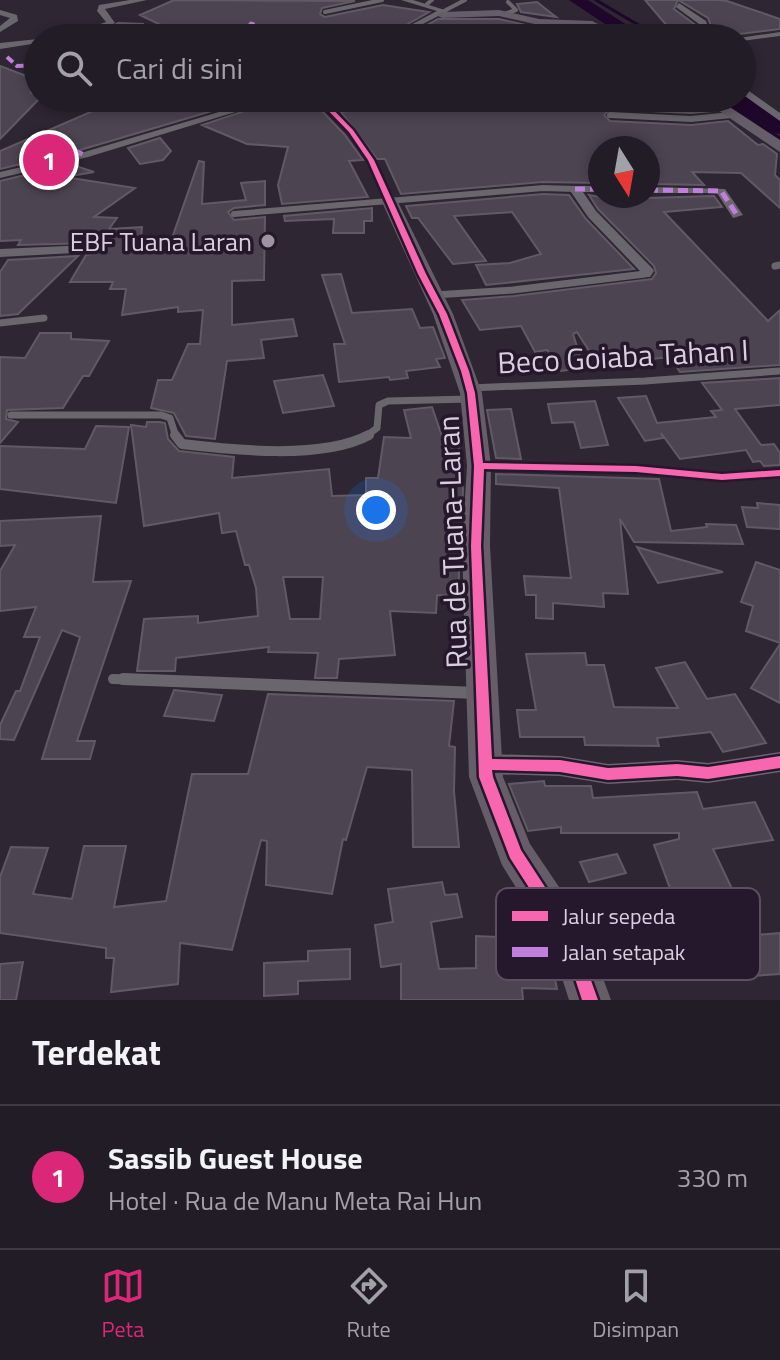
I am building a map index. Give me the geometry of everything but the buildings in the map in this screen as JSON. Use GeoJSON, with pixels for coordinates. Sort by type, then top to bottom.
{"type":"FeatureCollection","features":[{"type":"Feature","properties":{"kind":"street"},"geometry":{"type":"LineString","coordinates":[[109,24],[111,23],[101,11],[102,7],[143,0]]}},
{"type":"Feature","properties":{"kind":"street"},"geometry":{"type":"LineString","coordinates":[[405,0],[429,2],[443,13]]}},
{"type":"Feature","properties":{"kind":"street"},"geometry":{"type":"LineString","coordinates":[[679,5],[703,24]]}},
{"type":"Feature","properties":{"kind":"street"},"geometry":{"type":"LineString","coordinates":[[0,12],[14,17],[14,21],[0,30]]}},
{"type":"Feature","properties":{"kind":"street"},"geometry":{"type":"LineString","coordinates":[[414,24],[443,13],[504,14],[539,22],[578,24]]}},
{"type":"Feature","properties":{"kind":"street"},"geometry":{"type":"LineString","coordinates":[[756,37],[780,34]]}},
{"type":"Feature","properties":{"kind":"street"},"geometry":{"type":"LineString","coordinates":[[0,46],[24,43]]}},
{"type":"Feature","properties":{"kind":"street"},"geometry":{"type":"LineString","coordinates":[[756,100],[780,118]]}},
{"type":"Feature","properties":{"kind":"street"},"geometry":{"type":"LineString","coordinates":[[0,175],[71,158],[228,112]]}},
{"type":"Feature","properties":{"kind":"street","name":"Rua de Tuana-Laran"},"geometry":{"type":"LineString","coordinates":[[333,112],[364,150],[389,200],[443,314],[470,394],[479,466],[476,546],[486,777],[515,853],[538,888]]}},
{"type":"Feature","properties":{"kind":"street"},"geometry":{"type":"LineString","coordinates":[[727,112],[780,147]]}},
{"type":"Feature","properties":{"kind":"street"},"geometry":{"type":"LineString","coordinates":[[575,189],[588,189]]}},
{"type":"Feature","properties":{"kind":"street"},"geometry":{"type":"LineString","coordinates":[[575,189],[592,214],[647,271],[645,274]]}},
{"type":"Feature","properties":{"kind":"street"},"geometry":{"type":"LineString","coordinates":[[660,190],[721,191],[737,215]]}},
{"type":"Feature","properties":{"kind":"street"},"geometry":{"type":"LineString","coordinates":[[0,253],[88,249]]}},
{"type":"Feature","properties":{"kind":"street"},"geometry":{"type":"LineString","coordinates":[[479,466],[636,469],[722,477],[780,473]]}},
{"type":"Feature","properties":{"kind":"street"},"geometry":{"type":"LineString","coordinates":[[486,764],[560,766],[608,774],[677,770],[708,773],[780,762]]}},
{"type":"Feature","properties":{"kind":"street","name":"Rua de Tuana-Laran"},"geometry":{"type":"LineString","coordinates":[[583,980],[590,1000]]}},
{"type":"Feature","properties":{"kind":"lane"},"geometry":{"type":"LineString","coordinates":[[325,12],[382,0]]}},
{"type":"Feature","properties":{"kind":"lane"},"geometry":{"type":"LineString","coordinates":[[443,13],[465,0]]}},
{"type":"Feature","properties":{"kind":"lane"},"geometry":{"type":"LineString","coordinates":[[504,14],[516,10],[508,2]]}},
{"type":"Feature","properties":{"kind":"lane"},"geometry":{"type":"LineString","coordinates":[[610,115],[691,119],[731,115]]}},
{"type":"Feature","properties":{"kind":"lane"},"geometry":{"type":"LineString","coordinates":[[234,214],[543,188],[575,189]]}},
{"type":"Feature","properties":{"kind":"lane"},"geometry":{"type":"LineString","coordinates":[[433,295],[513,290],[645,274]]}},
{"type":"Feature","properties":{"kind":"lane"},"geometry":{"type":"LineString","coordinates":[[0,323],[44,318]]}},
{"type":"Feature","properties":{"kind":"lane","name":"Beco Goiaba Tahan I"},"geometry":{"type":"LineString","coordinates":[[11,415],[161,415],[170,418],[176,438],[182,444],[251,449],[345,445],[363,441],[379,427],[379,405],[388,401],[780,371]]}},
{"type":"Feature","properties":{"kind":"lane"},"geometry":{"type":"LineString","coordinates":[[113,679],[481,693]]}},
{"type":"Feature","properties":{"kind":"waterway"},"geometry":{"type":"LineString","coordinates":[[577,0],[616,24]]}},
{"type":"Feature","properties":{"kind":"waterway"},"geometry":{"type":"LineString","coordinates":[[596,0],[637,24]]}},
{"type":"Feature","properties":{"kind":"waterway"},"geometry":{"type":"LineString","coordinates":[[740,112],[780,139]]}},
{"type":"Feature","properties":{"kind":"waterway"},"geometry":{"type":"LineString","coordinates":[[755,112],[780,128]]}},
{"type":"Feature","properties":{"kind":"marked path"},"geometry":{"type":"LineString","coordinates":[[246,23],[253,24]]}},
{"type":"Feature","properties":{"kind":"marked path"},"geometry":{"type":"LineString","coordinates":[[7,57],[17,66],[24,66]]}},
{"type":"Feature","properties":{"kind":"marked path"},"geometry":{"type":"LineString","coordinates":[[46,138],[84,155]]}},
{"type":"Feature","properties":{"kind":"marked path"},"geometry":{"type":"LineString","coordinates":[[575,189],[588,189]]}},
{"type":"Feature","properties":{"kind":"marked path"},"geometry":{"type":"LineString","coordinates":[[660,190],[721,191],[737,215]]}},
{"type":"Feature","properties":{"kind":"cycle path"},"geometry":{"type":"LineString","coordinates":[[333,112],[351,131],[371,160],[443,314],[471,393],[479,466],[476,546],[486,777],[515,853],[538,888]]}},
{"type":"Feature","properties":{"kind":"cycle path"},"geometry":{"type":"LineString","coordinates":[[479,466],[636,469],[722,477],[780,473]]}},
{"type":"Feature","properties":{"kind":"cycle path"},"geometry":{"type":"LineString","coordinates":[[486,764],[560,766],[608,774],[677,770],[708,773],[780,762]]}},
{"type":"Feature","properties":{"kind":"cycle path"},"geometry":{"type":"LineString","coordinates":[[583,980],[590,1000]]}},
{"type":"Feature","properties":{"kind":"place","name":"Sassib Guest House"},"geometry":{"type":"Point","coordinates":[49,160]}},
{"type":"Feature","properties":{"kind":"place","name":"EBF Tuana Laran"},"geometry":{"type":"Point","coordinates":[268,241]}}]}
